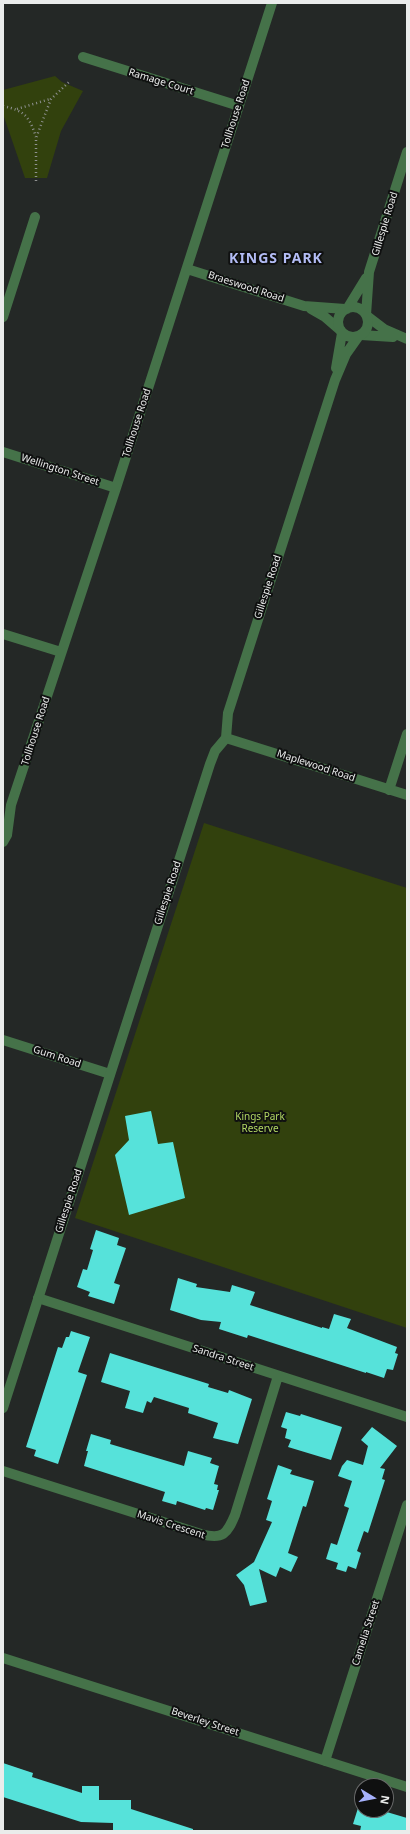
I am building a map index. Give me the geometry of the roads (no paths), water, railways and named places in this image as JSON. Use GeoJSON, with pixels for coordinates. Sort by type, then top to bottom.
{"type":"FeatureCollection","features":[{"type":"Feature","properties":{"kind":"street","name":"Tollhouse Road"},"geometry":{"type":"LineString","coordinates":[[3,842],[7,835],[11,805],[116,488],[272,3]]}},
{"type":"Feature","properties":{"kind":"street","name":"Ramage Court"},"geometry":{"type":"LineString","coordinates":[[84,57],[239,106]]}},
{"type":"Feature","properties":{"kind":"street","name":"Gillespie Road"},"geometry":{"type":"LineString","coordinates":[[346,309],[358,293],[369,272],[407,154]]}},
{"type":"Feature","properties":{"kind":"street"},"geometry":{"type":"LineString","coordinates":[[3,318],[35,218]]}},
{"type":"Feature","properties":{"kind":"street","name":"Braeswood Road"},"geometry":{"type":"LineString","coordinates":[[187,269],[304,306],[325,317],[341,331]]}},
{"type":"Feature","properties":{"kind":"street","name":"Gillespie Road"},"geometry":{"type":"LineString","coordinates":[[366,315],[369,272]]}},
{"type":"Feature","properties":{"kind":"street","name":"Braeswood Road"},"geometry":{"type":"LineString","coordinates":[[304,306],[346,309]]}},
{"type":"Feature","properties":{"kind":"street"},"geometry":{"type":"LineString","coordinates":[[358,308],[384,329],[405,339],[380,335],[349,337],[341,331],[338,321],[342,312],[346,309],[358,308]]}},
{"type":"Feature","properties":{"kind":"street"},"geometry":{"type":"LineString","coordinates":[[359,336],[366,329],[366,315]]}},
{"type":"Feature","properties":{"kind":"street","name":"Gillespie Road"},"geometry":{"type":"LineString","coordinates":[[335,380],[341,331]]}},
{"type":"Feature","properties":{"kind":"street","name":"Gillespie Road"},"geometry":{"type":"LineString","coordinates":[[3,1408],[210,764],[215,751],[226,738],[228,713],[335,380],[346,354],[359,336]]}},
{"type":"Feature","properties":{"kind":"street","name":"Wellington Street"},"geometry":{"type":"LineString","coordinates":[[3,452],[116,488]]}},
{"type":"Feature","properties":{"kind":"street"},"geometry":{"type":"LineString","coordinates":[[3,634],[61,652]]}},
{"type":"Feature","properties":{"kind":"street"},"geometry":{"type":"LineString","coordinates":[[389,790],[407,734]]}},
{"type":"Feature","properties":{"kind":"street","name":"Maplewood Road"},"geometry":{"type":"LineString","coordinates":[[226,738],[407,795]]}},
{"type":"Feature","properties":{"kind":"street","name":"Gum Road"},"geometry":{"type":"LineString","coordinates":[[3,1040],[110,1074]]}},
{"type":"Feature","properties":{"kind":"street","name":"Sandra Street"},"geometry":{"type":"LineString","coordinates":[[38,1298],[407,1417]]}},
{"type":"Feature","properties":{"kind":"street","name":"Mavis Crescent"},"geometry":{"type":"LineString","coordinates":[[3,1471],[212,1538],[222,1536],[229,1528],[235,1515],[278,1376]]}},
{"type":"Feature","properties":{"kind":"street","name":"Camelia Street"},"geometry":{"type":"LineString","coordinates":[[326,1761],[407,1505]]}},
{"type":"Feature","properties":{"kind":"street","name":"Beverley Street"},"geometry":{"type":"LineString","coordinates":[[3,1658],[407,1787]]}},
{"type":"Feature","properties":{"kind":"district","name":"KINGS PARK"},"geometry":{"type":"Point","coordinates":[276,259]}},
{"type":"Feature","properties":{"kind":"park label","name":"Kings Park Reserve"},"geometry":{"type":"Point","coordinates":[260,1122]}}]}
